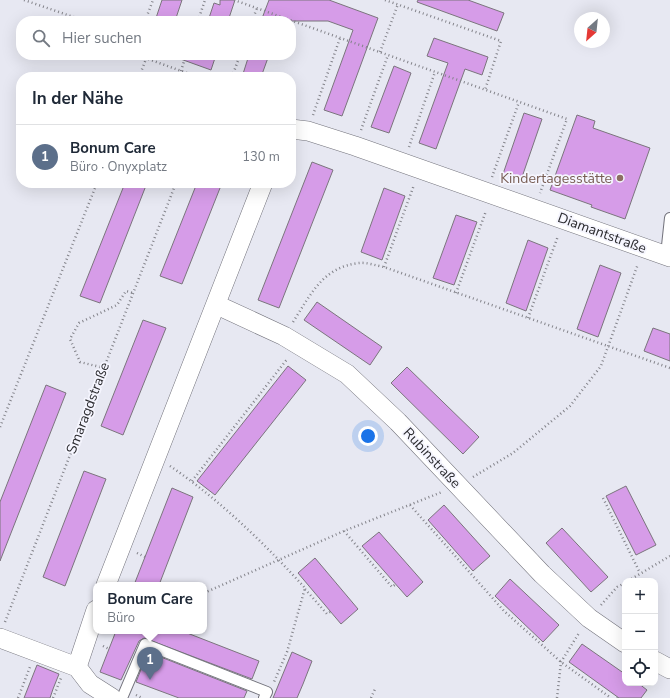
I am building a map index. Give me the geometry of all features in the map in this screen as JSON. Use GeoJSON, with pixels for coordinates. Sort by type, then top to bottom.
{"type":"FeatureCollection","features":[{"type":"Feature","properties":{"kind":"street","name":"Diamantstraße"},"geometry":{"type":"LineString","coordinates":[[299,130],[355,146],[643,249],[668,256]]}},
{"type":"Feature","properties":{"kind":"street"},"geometry":{"type":"LineString","coordinates":[[107,582],[217,305],[261,188]]}},
{"type":"Feature","properties":{"kind":"street","name":"Rubinstraße"},"geometry":{"type":"LineString","coordinates":[[217,305],[291,340],[347,374],[398,422],[548,580],[589,618],[622,641]]}},
{"type":"Feature","properties":{"kind":"street"},"geometry":{"type":"LineString","coordinates":[[77,667],[93,619]]}},
{"type":"Feature","properties":{"kind":"street"},"geometry":{"type":"LineString","coordinates":[[1,632],[36,651],[77,667],[90,684],[120,695]]}},
{"type":"Feature","properties":{"kind":"street"},"geometry":{"type":"LineString","coordinates":[[658,663],[670,669]]}},
{"type":"Feature","properties":{"kind":"lane"},"geometry":{"type":"LineString","coordinates":[[668,256],[670,218]]}},
{"type":"Feature","properties":{"kind":"lane"},"geometry":{"type":"LineString","coordinates":[[120,695],[145,644],[265,695]]}},
{"type":"Feature","properties":{"kind":"path"},"geometry":{"type":"LineString","coordinates":[[24,0],[70,16]]}},
{"type":"Feature","properties":{"kind":"path"},"geometry":{"type":"LineString","coordinates":[[147,16],[153,0]]}},
{"type":"Feature","properties":{"kind":"path"},"geometry":{"type":"LineString","coordinates":[[200,16],[205,0]]}},
{"type":"Feature","properties":{"kind":"path"},"geometry":{"type":"LineString","coordinates":[[234,0],[279,16]]}},
{"type":"Feature","properties":{"kind":"path"},"geometry":{"type":"LineString","coordinates":[[385,0],[501,41],[485,90]]}},
{"type":"Feature","properties":{"kind":"path"},"geometry":{"type":"LineString","coordinates":[[380,52],[398,4]]}},
{"type":"Feature","properties":{"kind":"path"},"geometry":{"type":"LineString","coordinates":[[254,16],[257,8]]}},
{"type":"Feature","properties":{"kind":"path"},"geometry":{"type":"LineString","coordinates":[[296,22],[567,119],[534,210]]}},
{"type":"Feature","properties":{"kind":"path"},"geometry":{"type":"LineString","coordinates":[[299,130],[340,38]]}},
{"type":"Feature","properties":{"kind":"path"},"geometry":{"type":"LineString","coordinates":[[355,146],[388,55]]}},
{"type":"Feature","properties":{"kind":"path"},"geometry":{"type":"LineString","coordinates":[[141,72],[146,60]]}},
{"type":"Feature","properties":{"kind":"path"},"geometry":{"type":"LineString","coordinates":[[149,60],[184,72]]}},
{"type":"Feature","properties":{"kind":"path"},"geometry":{"type":"LineString","coordinates":[[181,71],[184,60]]}},
{"type":"Feature","properties":{"kind":"path"},"geometry":{"type":"LineString","coordinates":[[234,72],[238,60]]}},
{"type":"Feature","properties":{"kind":"path"},"geometry":{"type":"LineString","coordinates":[[384,267],[412,166],[435,72]]}},
{"type":"Feature","properties":{"kind":"path"},"geometry":{"type":"LineString","coordinates":[[456,293],[519,102]]}},
{"type":"Feature","properties":{"kind":"path"},"geometry":{"type":"LineString","coordinates":[[0,427],[95,188]]}},
{"type":"Feature","properties":{"kind":"path","name":"Smaragdstraße"},"geometry":{"type":"LineString","coordinates":[[1,632],[174,188]]}},
{"type":"Feature","properties":{"kind":"path"},"geometry":{"type":"LineString","coordinates":[[528,318],[564,220]]}},
{"type":"Feature","properties":{"kind":"path"},"geometry":{"type":"LineString","coordinates":[[207,592],[344,531],[458,486],[513,453],[570,406],[600,366],[609,347],[643,249]]}},
{"type":"Feature","properties":{"kind":"path"},"geometry":{"type":"LineString","coordinates":[[192,481],[291,340],[318,282],[336,269],[361,262],[384,267],[670,368]]}},
{"type":"Feature","properties":{"kind":"path"},"geometry":{"type":"LineString","coordinates":[[104,368],[80,362],[70,338],[79,323],[117,304],[126,291],[133,293]]}},
{"type":"Feature","properties":{"kind":"path"},"geometry":{"type":"LineString","coordinates":[[157,457],[192,481],[279,559],[327,614],[330,612]]}},
{"type":"Feature","properties":{"kind":"path"},"geometry":{"type":"LineString","coordinates":[[603,498],[640,573]]}},
{"type":"Feature","properties":{"kind":"path"},"geometry":{"type":"LineString","coordinates":[[410,505],[504,611],[561,662],[611,698]]}},
{"type":"Feature","properties":{"kind":"path"},"geometry":{"type":"LineString","coordinates":[[344,531],[392,587],[396,584]]}},
{"type":"Feature","properties":{"kind":"path"},"geometry":{"type":"LineString","coordinates":[[132,551],[145,557]]}},
{"type":"Feature","properties":{"kind":"path"},"geometry":{"type":"LineString","coordinates":[[632,578],[670,556]]}},
{"type":"Feature","properties":{"kind":"path"},"geometry":{"type":"LineString","coordinates":[[265,695],[273,685],[282,663],[305,588]]}},
{"type":"Feature","properties":{"kind":"path"},"geometry":{"type":"LineString","coordinates":[[18,698],[36,651]]}},
{"type":"Feature","properties":{"kind":"path"},"geometry":{"type":"LineString","coordinates":[[282,663],[286,664]]}},
{"type":"Feature","properties":{"kind":"path"},"geometry":{"type":"LineString","coordinates":[[371,698],[375,689]]}},
{"type":"Feature","properties":{"kind":"path"},"geometry":{"type":"LineString","coordinates":[[120,695],[142,698]]}},
{"type":"Feature","properties":{"kind":"building"},"geometry":{"type":"Polygon","coordinates":[[[162,0],[182,0],[177,16],[157,16],[162,0]]]}},
{"type":"Feature","properties":{"kind":"building"},"geometry":{"type":"Polygon","coordinates":[[[220,0],[235,0],[230,16],[210,16],[214,3],[220,5],[220,0]]]}},
{"type":"Feature","properties":{"kind":"building"},"geometry":{"type":"Polygon","coordinates":[[[269,0],[329,0],[378,18],[342,116],[324,110],[353,30],[328,21],[296,21],[296,16],[263,16],[269,0]]]}},
{"type":"Feature","properties":{"kind":"building"},"geometry":{"type":"Polygon","coordinates":[[[418,0],[468,0],[504,13],[497,31],[417,2],[418,0]]]}},
{"type":"Feature","properties":{"kind":"building"},"geometry":{"type":"Polygon","coordinates":[[[434,38],[488,57],[482,75],[465,69],[436,149],[419,143],[448,63],[427,56],[434,38]]]}},
{"type":"Feature","properties":{"kind":"building"},"geometry":{"type":"Polygon","coordinates":[[[183,60],[214,60],[211,70],[183,60]]]}},
{"type":"Feature","properties":{"kind":"building"},"geometry":{"type":"Polygon","coordinates":[[[247,60],[267,60],[263,72],[244,72],[247,60]]]}},
{"type":"Feature","properties":{"kind":"building"},"geometry":{"type":"Polygon","coordinates":[[[394,66],[411,73],[389,133],[371,127],[394,66]]]}},
{"type":"Feature","properties":{"kind":"building"},"geometry":{"type":"Polygon","coordinates":[[[524,113],[542,119],[521,180],[503,174],[524,113]]]}},
{"type":"Feature","properties":{"kind":"building"},"geometry":{"type":"Polygon","coordinates":[[[577,115],[595,121],[593,128],[650,148],[625,219],[550,190],[577,115]]]}},
{"type":"Feature","properties":{"kind":"building"},"geometry":{"type":"Polygon","coordinates":[[[312,162],[333,170],[279,308],[258,300],[312,162]]]}},
{"type":"Feature","properties":{"kind":"building"},"geometry":{"type":"Polygon","coordinates":[[[123,188],[145,188],[100,303],[80,296],[123,188]]]}},
{"type":"Feature","properties":{"kind":"building"},"geometry":{"type":"Polygon","coordinates":[[[195,188],[220,188],[182,284],[160,276],[195,188]]]}},
{"type":"Feature","properties":{"kind":"building"},"geometry":{"type":"Polygon","coordinates":[[[384,188],[405,196],[382,260],[361,252],[384,188]]]}},
{"type":"Feature","properties":{"kind":"building"},"geometry":{"type":"Polygon","coordinates":[[[456,215],[477,222],[454,285],[433,278],[456,215]]]}},
{"type":"Feature","properties":{"kind":"building"},"geometry":{"type":"Polygon","coordinates":[[[528,240],[548,248],[526,311],[506,303],[528,240]]]}},
{"type":"Feature","properties":{"kind":"building"},"geometry":{"type":"Polygon","coordinates":[[[600,265],[621,273],[598,337],[577,329],[600,265]]]}},
{"type":"Feature","properties":{"kind":"building"},"geometry":{"type":"Polygon","coordinates":[[[317,302],[382,347],[370,365],[304,320],[317,302]]]}},
{"type":"Feature","properties":{"kind":"building"},"geometry":{"type":"Polygon","coordinates":[[[143,320],[166,328],[123,435],[101,426],[143,320]]]}},
{"type":"Feature","properties":{"kind":"building"},"geometry":{"type":"Polygon","coordinates":[[[653,328],[670,334],[670,361],[644,351],[653,328]]]}},
{"type":"Feature","properties":{"kind":"building"},"geometry":{"type":"Polygon","coordinates":[[[288,366],[306,380],[215,495],[197,481],[288,366]]]}},
{"type":"Feature","properties":{"kind":"building"},"geometry":{"type":"Polygon","coordinates":[[[407,367],[479,437],[463,454],[391,383],[407,367]]]}},
{"type":"Feature","properties":{"kind":"building"},"geometry":{"type":"Polygon","coordinates":[[[46,385],[66,393],[0,561],[0,502],[46,385]]]}},
{"type":"Feature","properties":{"kind":"building"},"geometry":{"type":"Polygon","coordinates":[[[84,471],[106,479],[65,586],[43,577],[84,471]]]}},
{"type":"Feature","properties":{"kind":"building"},"geometry":{"type":"Polygon","coordinates":[[[626,486],[656,545],[636,555],[606,496],[626,486]]]}},
{"type":"Feature","properties":{"kind":"building"},"geometry":{"type":"Polygon","coordinates":[[[172,488],[193,497],[160,582],[135,582],[172,488]]]}},
{"type":"Feature","properties":{"kind":"building"},"geometry":{"type":"Polygon","coordinates":[[[444,505],[490,556],[473,571],[428,520],[444,505]]]}},
{"type":"Feature","properties":{"kind":"building"},"geometry":{"type":"Polygon","coordinates":[[[562,528],[608,577],[591,592],[546,543],[562,528]]]}},
{"type":"Feature","properties":{"kind":"building"},"geometry":{"type":"Polygon","coordinates":[[[379,532],[423,582],[407,597],[362,546],[379,532]]]}},
{"type":"Feature","properties":{"kind":"building"},"geometry":{"type":"Polygon","coordinates":[[[315,558],[358,609],[341,624],[298,573],[315,558]]]}},
{"type":"Feature","properties":{"kind":"building"},"geometry":{"type":"Polygon","coordinates":[[[510,579],[559,625],[543,642],[495,596],[510,579]]]}},
{"type":"Feature","properties":{"kind":"building"},"geometry":{"type":"Polygon","coordinates":[[[115,634],[190,634],[259,661],[252,679],[144,638],[139,641],[121,680],[100,672],[115,634]]]}},
{"type":"Feature","properties":{"kind":"building"},"geometry":{"type":"Polygon","coordinates":[[[582,644],[622,672],[622,686],[642,686],[647,690],[641,698],[619,698],[569,662],[582,644]]]}},
{"type":"Feature","properties":{"kind":"building"},"geometry":{"type":"Polygon","coordinates":[[[148,652],[247,691],[244,698],[179,698],[136,682],[148,652]]]}},
{"type":"Feature","properties":{"kind":"building"},"geometry":{"type":"Polygon","coordinates":[[[292,652],[312,661],[303,684],[297,698],[273,698],[292,652]]]}},
{"type":"Feature","properties":{"kind":"building"},"geometry":{"type":"Polygon","coordinates":[[[37,665],[59,674],[50,698],[24,698],[37,665]]]}},
{"type":"Feature","properties":{"kind":"place","name":"Kindertagesstätte"},"geometry":{"type":"Point","coordinates":[620,178]}},
{"type":"Feature","properties":{"kind":"place","name":"Bonum Care"},"geometry":{"type":"Point","coordinates":[150,680]}}]}
